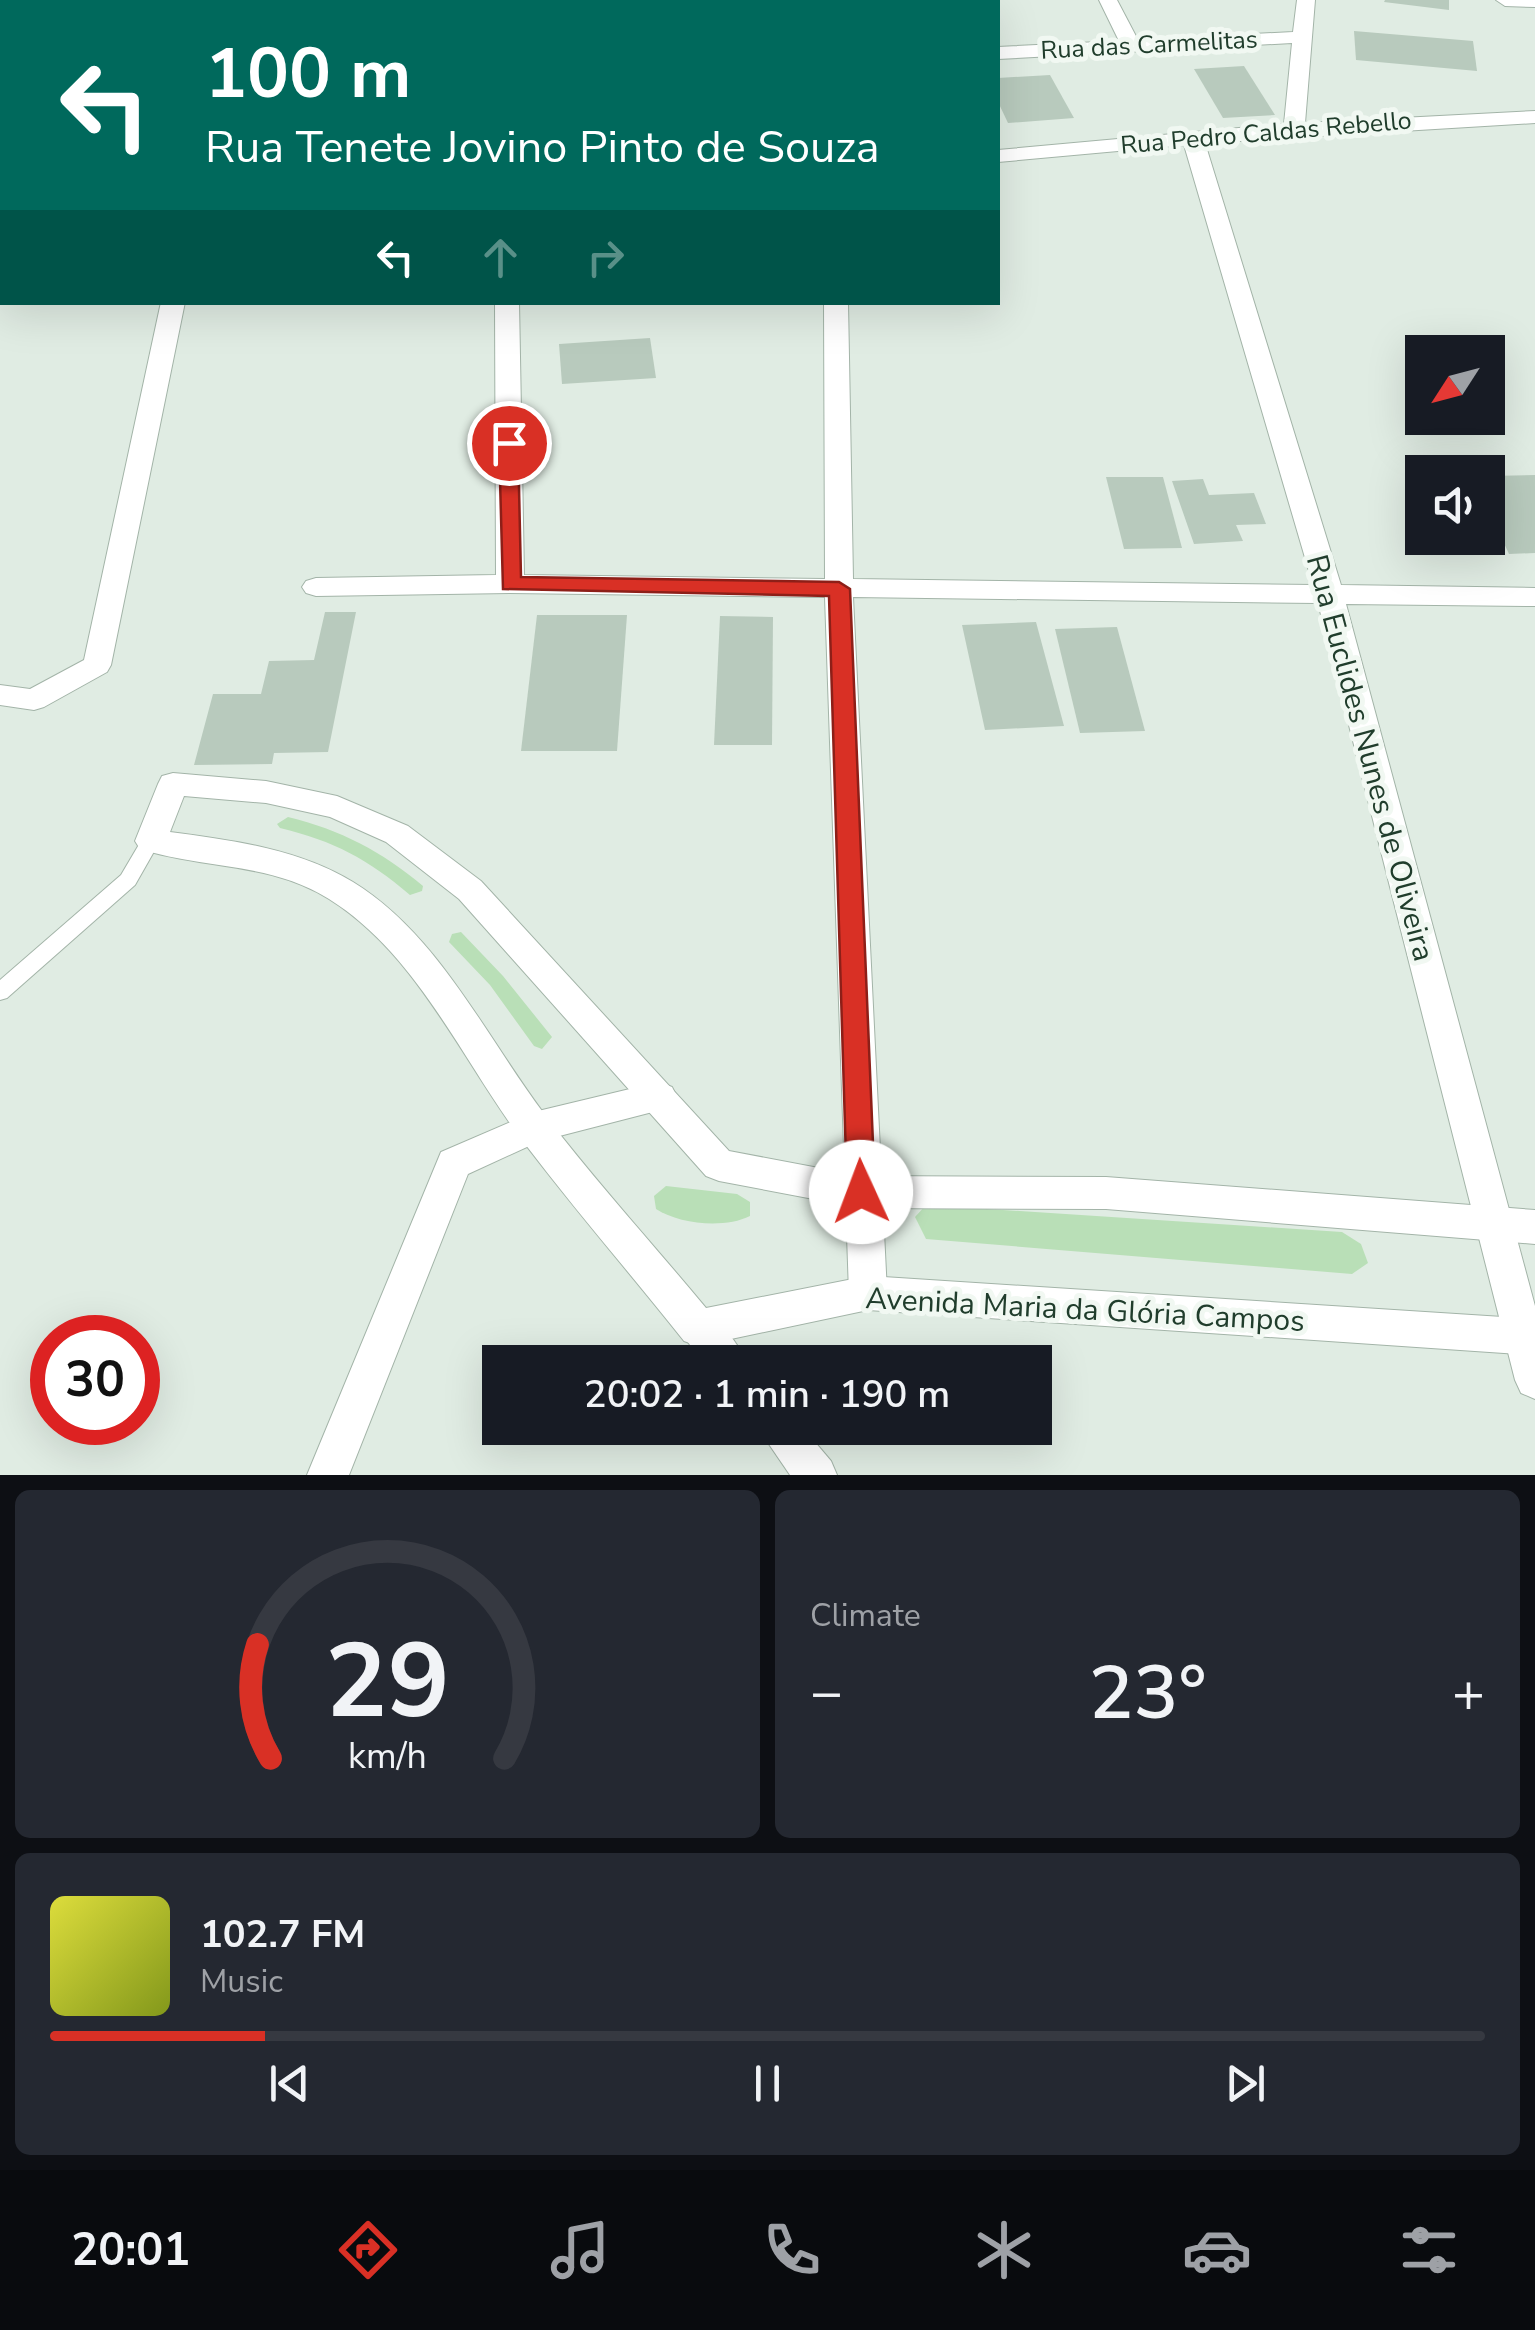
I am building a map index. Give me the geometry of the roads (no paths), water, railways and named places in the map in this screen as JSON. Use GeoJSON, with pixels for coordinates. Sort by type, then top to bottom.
{"type":"FeatureCollection","features":[{"type":"Feature","properties":{"kind":"street"},"geometry":{"type":"LineString","coordinates":[[1108,0],[1131,46]]}},
{"type":"Feature","properties":{"kind":"street"},"geometry":{"type":"LineString","coordinates":[[1294,128],[1306,0]]}},
{"type":"Feature","properties":{"kind":"street"},"geometry":{"type":"LineString","coordinates":[[1505,0],[1535,1]]}},
{"type":"Feature","properties":{"kind":"street","name":"Rua das Carmelitas"},"geometry":{"type":"LineString","coordinates":[[1000,53],[1301,37]]}},
{"type":"Feature","properties":{"kind":"street","name":"Rua Pedro Caldas Rebello"},"geometry":{"type":"LineString","coordinates":[[1000,156],[1294,128],[1535,117]]}},
{"type":"Feature","properties":{"kind":"street","name":"Rua Euclides Nunes de Oliveira"},"geometry":{"type":"LineString","coordinates":[[1193,139],[1328,594],[1492,1224],[1528,1337],[1535,1380]]}},
{"type":"Feature","properties":{"kind":"street"},"geometry":{"type":"LineString","coordinates":[[0,695],[34,700],[97,664],[172,305]]}},
{"type":"Feature","properties":{"kind":"street"},"geometry":{"type":"LineString","coordinates":[[507,305],[510,584]]}},
{"type":"Feature","properties":{"kind":"street"},"geometry":{"type":"LineString","coordinates":[[836,305],[839,589],[868,1294]]}},
{"type":"Feature","properties":{"kind":"street"},"geometry":{"type":"LineString","coordinates":[[316,587],[510,584],[1535,596]]}},
{"type":"Feature","properties":{"kind":"street"},"geometry":{"type":"LineString","coordinates":[[712,1345],[534,1127],[394,932],[343,892],[297,867],[243,854],[151,841],[174,784],[266,792],[337,807],[396,834],[470,890],[719,1165],[861,1192],[1106,1193],[1535,1227]]}},
{"type":"Feature","properties":{"kind":"street"},"geometry":{"type":"LineString","coordinates":[[328,1475],[454,1163],[534,1127],[659,1097]]}},
{"type":"Feature","properties":{"kind":"street","name":"Avenida Maria da Glória Campos"},"geometry":{"type":"LineString","coordinates":[[698,1328],[868,1294],[1528,1337]]}},
{"type":"Feature","properties":{"kind":"street"},"geometry":{"type":"LineString","coordinates":[[792,1445],[816,1475]]}},
{"type":"Feature","properties":{"kind":"lane"},"geometry":{"type":"LineString","coordinates":[[0,992],[128,880],[151,841]]}}]}
